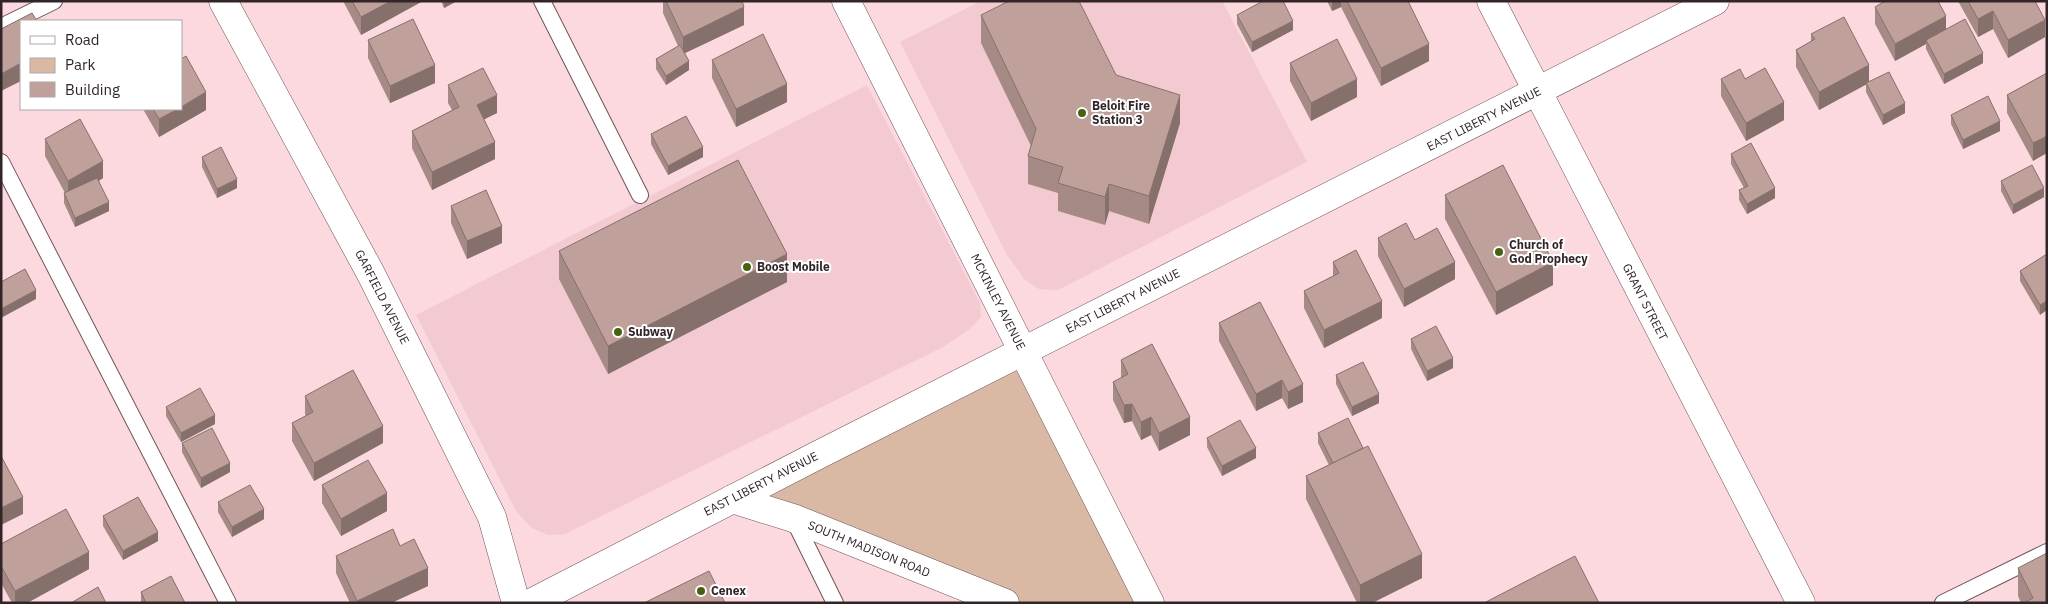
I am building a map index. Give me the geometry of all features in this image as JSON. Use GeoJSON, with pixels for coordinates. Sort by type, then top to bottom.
{"type":"FeatureCollection","features":[{"type":"Feature","properties":{"kind":"street","name":"GARFIELD AVENUE"},"geometry":{"type":"LineString","coordinates":[[223,1],[371,274],[492,517],[516,603]]}},
{"type":"Feature","properties":{"kind":"street","name":"MCKINLEY AVENUE"},"geometry":{"type":"LineString","coordinates":[[846,1],[1150,603]]}},
{"type":"Feature","properties":{"kind":"street","name":"GRANT STREET"},"geometry":{"type":"LineString","coordinates":[[1491,1],[1801,603]]}},
{"type":"Feature","properties":{"kind":"street","name":"EAST LIBERTY AVENUE"},"geometry":{"type":"LineString","coordinates":[[531,603],[732,499],[1715,1]]}},
{"type":"Feature","properties":{"kind":"street","name":"SOUTH MADISON ROAD"},"geometry":{"type":"LineString","coordinates":[[732,499],[793,518],[1005,603]]}},
{"type":"Feature","properties":{"kind":"lane"},"geometry":{"type":"LineString","coordinates":[[1,28],[54,1]]}},
{"type":"Feature","properties":{"kind":"lane"},"geometry":{"type":"LineString","coordinates":[[542,1],[640,194]]}},
{"type":"Feature","properties":{"kind":"lane"},"geometry":{"type":"LineString","coordinates":[[1,162],[228,603]]}},
{"type":"Feature","properties":{"kind":"lane"},"geometry":{"type":"LineString","coordinates":[[793,518],[835,603]]}},
{"type":"Feature","properties":{"kind":"lane"},"geometry":{"type":"LineString","coordinates":[[1943,603],[2047,552]]}},
{"type":"Feature","properties":{"kind":"shaded area"},"geometry":{"type":"Polygon","coordinates":[[[981,1],[1222,1],[1307,162],[1058,290],[1039,289],[1025,280],[1007,255],[900,42],[981,1]]]}},
{"type":"Feature","properties":{"kind":"shaded area"},"geometry":{"type":"Polygon","coordinates":[[[867,85],[980,303],[981,317],[970,329],[943,347],[565,534],[548,535],[532,528],[516,511],[416,315],[867,85]]]}},
{"type":"Feature","properties":{"kind":"green space"},"geometry":{"type":"Polygon","coordinates":[[[1024,351],[1150,603],[1005,603],[732,499],[1024,351]]]}},
{"type":"Feature","properties":{"kind":"building"},"geometry":{"type":"Polygon","coordinates":[[[352,1],[391,1],[361,17],[352,1]]]}},
{"type":"Feature","properties":{"kind":"building"},"geometry":{"type":"Polygon","coordinates":[[[666,1],[742,1],[744,7],[683,37],[666,1]]]}},
{"type":"Feature","properties":{"kind":"building","name":"Beloit Fire Station 3"},"geometry":{"type":"Polygon","coordinates":[[[1009,1],[1079,1],[1116,75],[1180,95],[1149,196],[1109,184],[1105,197],[1058,183],[1063,167],[1028,156],[1036,129],[981,15],[1009,1]]]}},
{"type":"Feature","properties":{"kind":"building"},"geometry":{"type":"Polygon","coordinates":[[[1263,1],[1283,1],[1293,21],[1252,42],[1237,15],[1263,1]]]}},
{"type":"Feature","properties":{"kind":"building"},"geometry":{"type":"Polygon","coordinates":[[[1347,1],[1408,1],[1429,44],[1381,68],[1347,1]]]}},
{"type":"Feature","properties":{"kind":"building"},"geometry":{"type":"Polygon","coordinates":[[[1885,1],[1938,1],[1946,16],[1895,44],[1875,7],[1885,1]]]}},
{"type":"Feature","properties":{"kind":"building"},"geometry":{"type":"Polygon","coordinates":[[[1968,1],[2035,1],[2045,20],[2008,40],[1993,11],[1978,19],[1968,1]]]}},
{"type":"Feature","properties":{"kind":"building"},"geometry":{"type":"Polygon","coordinates":[[[32,13],[36,20],[20,20],[20,64],[1,74],[1,29],[32,13]]]}},
{"type":"Feature","properties":{"kind":"building"},"geometry":{"type":"Polygon","coordinates":[[[1844,17],[1869,65],[1819,92],[1796,50],[1815,39],[1811,34],[1844,17]]]}},
{"type":"Feature","properties":{"kind":"building"},"geometry":{"type":"Polygon","coordinates":[[[413,19],[435,65],[390,86],[368,40],[413,19]]]}},
{"type":"Feature","properties":{"kind":"building"},"geometry":{"type":"Polygon","coordinates":[[[1965,19],[1983,53],[1944,74],[1926,40],[1965,19]]]}},
{"type":"Feature","properties":{"kind":"building"},"geometry":{"type":"Polygon","coordinates":[[[763,34],[787,84],[736,109],[712,60],[763,34]]]}},
{"type":"Feature","properties":{"kind":"building"},"geometry":{"type":"Polygon","coordinates":[[[1337,39],[1357,79],[1311,103],[1290,63],[1337,39]]]}},
{"type":"Feature","properties":{"kind":"building"},"geometry":{"type":"Polygon","coordinates":[[[680,45],[689,61],[666,76],[656,59],[680,45]]]}},
{"type":"Feature","properties":{"kind":"building"},"geometry":{"type":"Polygon","coordinates":[[[186,56],[206,92],[182,106],[182,58],[186,56]]]}},
{"type":"Feature","properties":{"kind":"building"},"geometry":{"type":"Polygon","coordinates":[[[483,68],[497,95],[477,105],[495,142],[432,172],[412,131],[459,107],[448,85],[483,68]]]}},
{"type":"Feature","properties":{"kind":"building"},"geometry":{"type":"Polygon","coordinates":[[[1765,68],[1784,102],[1746,123],[1721,79],[1740,69],[1745,79],[1765,68]]]}},
{"type":"Feature","properties":{"kind":"building"},"geometry":{"type":"Polygon","coordinates":[[[1889,72],[1905,103],[1883,115],[1866,83],[1889,72]]]}},
{"type":"Feature","properties":{"kind":"building"},"geometry":{"type":"Polygon","coordinates":[[[2047,73],[2047,136],[2033,143],[2007,95],[2047,73]]]}},
{"type":"Feature","properties":{"kind":"building"},"geometry":{"type":"Polygon","coordinates":[[[1988,96],[2000,121],[1963,140],[1951,115],[1988,96]]]}},
{"type":"Feature","properties":{"kind":"building"},"geometry":{"type":"Polygon","coordinates":[[[154,110],[176,110],[159,119],[154,110]]]}},
{"type":"Feature","properties":{"kind":"building"},"geometry":{"type":"Polygon","coordinates":[[[686,116],[703,147],[668,166],[651,134],[686,116]]]}},
{"type":"Feature","properties":{"kind":"building"},"geometry":{"type":"Polygon","coordinates":[[[80,119],[103,161],[68,181],[45,139],[80,119]]]}},
{"type":"Feature","properties":{"kind":"building"},"geometry":{"type":"Polygon","coordinates":[[[1751,143],[1775,188],[1747,204],[1739,190],[1748,186],[1731,154],[1751,143]]]}},
{"type":"Feature","properties":{"kind":"building"},"geometry":{"type":"Polygon","coordinates":[[[221,147],[237,179],[217,189],[202,157],[221,147]]]}},
{"type":"Feature","properties":{"kind":"building"},"geometry":{"type":"Polygon","coordinates":[[[738,160],[787,254],[608,346],[559,251],[738,160]]]}},
{"type":"Feature","properties":{"kind":"building","name":"Church of God Prophecy"},"geometry":{"type":"Polygon","coordinates":[[[1503,165],[1553,262],[1496,292],[1445,195],[1503,165]]]}},
{"type":"Feature","properties":{"kind":"building"},"geometry":{"type":"Polygon","coordinates":[[[2032,165],[2044,188],[2013,205],[2001,181],[2032,165]]]}},
{"type":"Feature","properties":{"kind":"building"},"geometry":{"type":"Polygon","coordinates":[[[97,178],[109,202],[75,218],[64,193],[97,178]]]}},
{"type":"Feature","properties":{"kind":"building"},"geometry":{"type":"Polygon","coordinates":[[[486,190],[502,226],[467,241],[451,206],[486,190]]]}},
{"type":"Feature","properties":{"kind":"building"},"geometry":{"type":"Polygon","coordinates":[[[1406,223],[1415,240],[1437,228],[1455,262],[1404,289],[1378,238],[1406,223]]]}},
{"type":"Feature","properties":{"kind":"building"},"geometry":{"type":"Polygon","coordinates":[[[1356,250],[1382,301],[1324,330],[1304,291],[1339,273],[1333,262],[1356,250]]]}},
{"type":"Feature","properties":{"kind":"building"},"geometry":{"type":"Polygon","coordinates":[[[2047,254],[2047,301],[2040,305],[2020,271],[2047,254]]]}},
{"type":"Feature","properties":{"kind":"building"},"geometry":{"type":"Polygon","coordinates":[[[25,269],[36,290],[1,309],[1,282],[25,269]]]}},
{"type":"Feature","properties":{"kind":"building"},"geometry":{"type":"Polygon","coordinates":[[[1260,302],[1303,384],[1288,392],[1282,380],[1256,394],[1219,323],[1260,302]]]}},
{"type":"Feature","properties":{"kind":"building"},"geometry":{"type":"Polygon","coordinates":[[[1436,326],[1453,358],[1427,371],[1411,339],[1436,326]]]}},
{"type":"Feature","properties":{"kind":"building"},"geometry":{"type":"Polygon","coordinates":[[[1152,344],[1190,417],[1159,433],[1151,417],[1141,422],[1132,404],[1124,405],[1113,382],[1128,374],[1121,360],[1152,344]]]}},
{"type":"Feature","properties":{"kind":"building"},"geometry":{"type":"Polygon","coordinates":[[[1363,362],[1379,394],[1352,407],[1336,375],[1363,362]]]}},
{"type":"Feature","properties":{"kind":"building"},"geometry":{"type":"Polygon","coordinates":[[[353,370],[383,426],[314,463],[292,423],[313,412],[305,396],[353,370]]]}},
{"type":"Feature","properties":{"kind":"building"},"geometry":{"type":"Polygon","coordinates":[[[200,388],[215,415],[181,433],[166,407],[200,388]]]}},
{"type":"Feature","properties":{"kind":"building"},"geometry":{"type":"Polygon","coordinates":[[[1348,418],[1363,448],[1333,463],[1318,433],[1348,418]]]}},
{"type":"Feature","properties":{"kind":"building"},"geometry":{"type":"Polygon","coordinates":[[[1240,420],[1256,448],[1222,466],[1207,438],[1240,420]]]}},
{"type":"Feature","properties":{"kind":"building"},"geometry":{"type":"Polygon","coordinates":[[[212,428],[230,463],[201,478],[182,443],[212,428]]]}},
{"type":"Feature","properties":{"kind":"building"},"geometry":{"type":"Polygon","coordinates":[[[1368,446],[1422,554],[1360,585],[1306,476],[1368,446]]]}},
{"type":"Feature","properties":{"kind":"building"},"geometry":{"type":"Polygon","coordinates":[[[1,456],[23,497],[1,508],[1,456]]]}},
{"type":"Feature","properties":{"kind":"building"},"geometry":{"type":"Polygon","coordinates":[[[368,460],[387,493],[341,519],[322,485],[368,460]]]}},
{"type":"Feature","properties":{"kind":"building"},"geometry":{"type":"Polygon","coordinates":[[[250,485],[264,509],[232,527],[218,502],[250,485]]]}},
{"type":"Feature","properties":{"kind":"building"},"geometry":{"type":"Polygon","coordinates":[[[138,497],[158,532],[123,551],[103,516],[138,497]]]}},
{"type":"Feature","properties":{"kind":"building"},"geometry":{"type":"Polygon","coordinates":[[[66,509],[89,552],[15,591],[1,566],[1,544],[66,509]]]}},
{"type":"Feature","properties":{"kind":"building"},"geometry":{"type":"Polygon","coordinates":[[[393,529],[400,546],[414,539],[428,568],[357,601],[336,556],[393,529]]]}},
{"type":"Feature","properties":{"kind":"building"},"geometry":{"type":"Polygon","coordinates":[[[2047,553],[2047,603],[2024,603],[2033,598],[2018,568],[2047,553]]]}},
{"type":"Feature","properties":{"kind":"building"},"geometry":{"type":"Polygon","coordinates":[[[1575,556],[1599,603],[1484,603],[1575,556]]]}},
{"type":"Feature","properties":{"kind":"building"},"geometry":{"type":"Polygon","coordinates":[[[709,571],[725,603],[644,603],[709,571]]]}},
{"type":"Feature","properties":{"kind":"building"},"geometry":{"type":"Polygon","coordinates":[[[171,576],[185,603],[146,603],[141,592],[171,576]]]}},
{"type":"Feature","properties":{"kind":"building"},"geometry":{"type":"Polygon","coordinates":[[[98,587],[106,603],[71,603],[98,587]]]}},
{"type":"Feature","properties":{"kind":"place","name":"Beloit Fire Station 3"},"geometry":{"type":"Point","coordinates":[1082,113]}},
{"type":"Feature","properties":{"kind":"place","name":"Church of God Prophecy"},"geometry":{"type":"Point","coordinates":[1499,252]}},
{"type":"Feature","properties":{"kind":"place","name":"Boost Mobile"},"geometry":{"type":"Point","coordinates":[747,267]}},
{"type":"Feature","properties":{"kind":"place","name":"Subway"},"geometry":{"type":"Point","coordinates":[618,332]}},
{"type":"Feature","properties":{"kind":"place","name":"Cenex"},"geometry":{"type":"Point","coordinates":[701,591]}}]}
